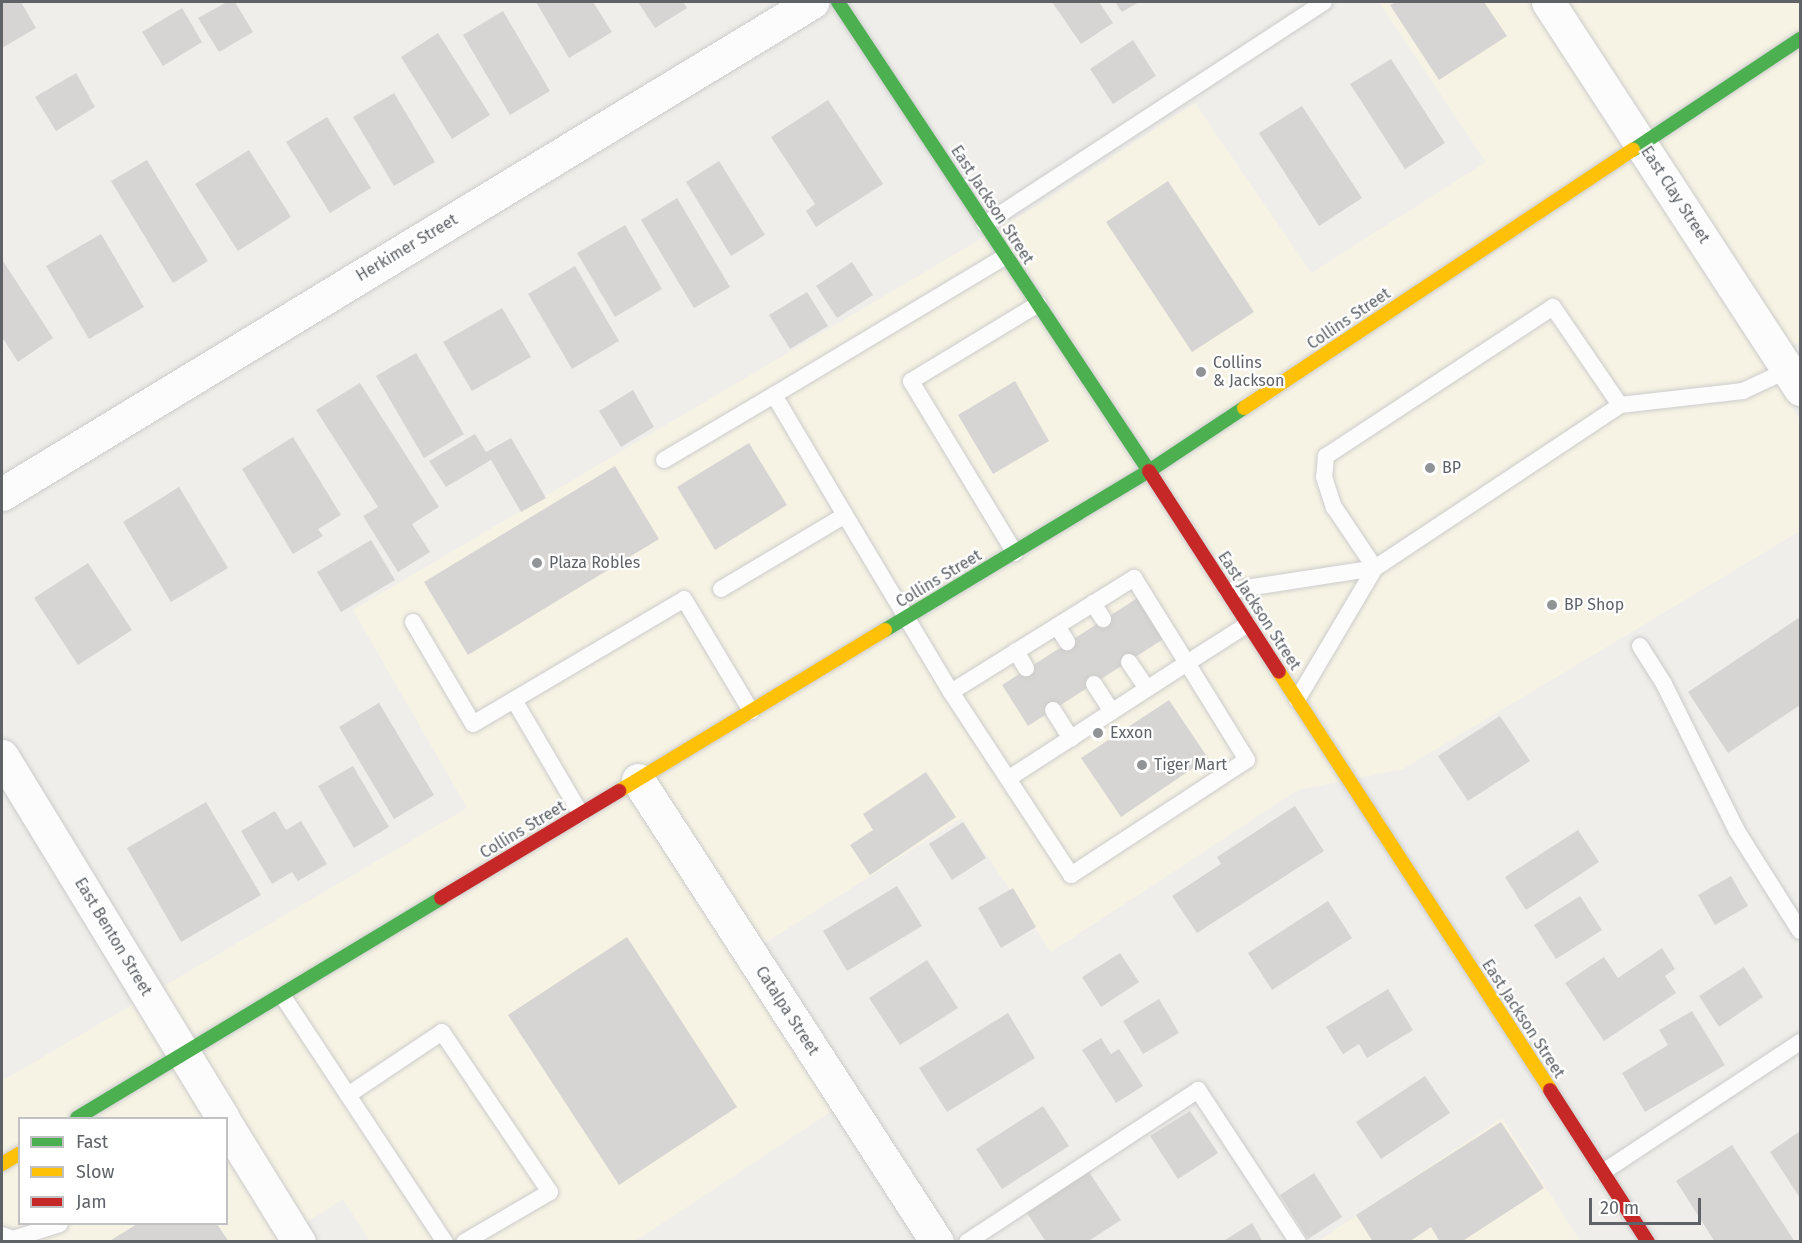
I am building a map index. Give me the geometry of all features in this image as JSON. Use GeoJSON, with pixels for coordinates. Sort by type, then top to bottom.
{"type":"FeatureCollection","features":[{"type":"Feature","properties":{"kind":"main road","name":"East Jackson Street"},"geometry":{"type":"LineString","coordinates":[[838,2],[1149,471],[1648,1242]]}},
{"type":"Feature","properties":{"kind":"main road","name":"Collins Street"},"geometry":{"type":"LineString","coordinates":[[80,1117],[1149,471],[1800,39]]}},
{"type":"Feature","properties":{"kind":"main road"},"geometry":{"type":"LineString","coordinates":[[2,1164],[18,1154]]}},
{"type":"Feature","properties":{"kind":"street","name":"Herkimer Street"},"geometry":{"type":"LineString","coordinates":[[2,494],[812,2]]}},
{"type":"Feature","properties":{"kind":"street","name":"East Clay Street"},"geometry":{"type":"LineString","coordinates":[[1548,2],[1794,380]]}},
{"type":"Feature","properties":{"kind":"street","name":"East Benton Street"},"geometry":{"type":"LineString","coordinates":[[2,756],[222,1117]]}},
{"type":"Feature","properties":{"kind":"street","name":"Catalpa Street"},"geometry":{"type":"LineString","coordinates":[[638,780],[937,1242]]}},
{"type":"Feature","properties":{"kind":"street","name":"East Benton Street"},"geometry":{"type":"LineString","coordinates":[[228,1127],[298,1242]]}},
{"type":"Feature","properties":{"kind":"lane"},"geometry":{"type":"LineString","coordinates":[[985,224],[1324,2]]}},
{"type":"Feature","properties":{"kind":"lane"},"geometry":{"type":"LineString","coordinates":[[664,460],[1006,256]]}},
{"type":"Feature","properties":{"kind":"lane"},"geometry":{"type":"LineString","coordinates":[[1015,553],[911,381],[1038,304]]}},
{"type":"Feature","properties":{"kind":"lane"},"geometry":{"type":"LineString","coordinates":[[1375,568],[1331,497],[1324,477],[1326,456],[1336,449],[1553,307],[1620,405]]}},
{"type":"Feature","properties":{"kind":"lane"},"geometry":{"type":"LineString","coordinates":[[1227,591],[1375,568],[1620,405],[1743,391],[1794,380]]}},
{"type":"Feature","properties":{"kind":"lane"},"geometry":{"type":"LineString","coordinates":[[774,395],[951,692],[1071,875],[1247,760],[1134,578],[951,692]]}},
{"type":"Feature","properties":{"kind":"lane"},"geometry":{"type":"LineString","coordinates":[[721,589],[845,515]]}},
{"type":"Feature","properties":{"kind":"lane"},"geometry":{"type":"LineString","coordinates":[[1297,700],[1375,568]]}},
{"type":"Feature","properties":{"kind":"lane"},"geometry":{"type":"LineString","coordinates":[[413,622],[473,724],[684,599],[752,711]]}},
{"type":"Feature","properties":{"kind":"lane"},"geometry":{"type":"LineString","coordinates":[[1093,603],[1103,619]]}},
{"type":"Feature","properties":{"kind":"lane"},"geometry":{"type":"LineString","coordinates":[[1009,778],[1248,624]]}},
{"type":"Feature","properties":{"kind":"lane"},"geometry":{"type":"LineString","coordinates":[[1057,626],[1067,642]]}},
{"type":"Feature","properties":{"kind":"lane"},"geometry":{"type":"LineString","coordinates":[[1640,646],[1664,684],[1737,831],[1800,931]]}},
{"type":"Feature","properties":{"kind":"lane"},"geometry":{"type":"LineString","coordinates":[[1016,651],[1026,668]]}},
{"type":"Feature","properties":{"kind":"lane"},"geometry":{"type":"LineString","coordinates":[[1130,662],[1147,689]]}},
{"type":"Feature","properties":{"kind":"lane"},"geometry":{"type":"LineString","coordinates":[[1094,684],[1112,712]]}},
{"type":"Feature","properties":{"kind":"lane"},"geometry":{"type":"LineString","coordinates":[[514,700],[581,814]]}},
{"type":"Feature","properties":{"kind":"lane"},"geometry":{"type":"LineString","coordinates":[[1053,710],[1071,739]]}},
{"type":"Feature","properties":{"kind":"lane"},"geometry":{"type":"LineString","coordinates":[[282,995],[445,1242]]}},
{"type":"Feature","properties":{"kind":"lane"},"geometry":{"type":"LineString","coordinates":[[348,1095],[442,1032],[550,1192],[464,1242]]}},
{"type":"Feature","properties":{"kind":"lane"},"geometry":{"type":"LineString","coordinates":[[1603,1172],[1800,1042]]}},
{"type":"Feature","properties":{"kind":"lane"},"geometry":{"type":"LineString","coordinates":[[967,1242],[1198,1090],[1298,1242]]}},
{"type":"Feature","properties":{"kind":"lane"},"geometry":{"type":"LineString","coordinates":[[2,1235],[13,1239],[57,1225]]}},
{"type":"Feature","properties":{"kind":"shaded area"},"geometry":{"type":"Polygon","coordinates":[[[1379,2],[1800,2],[1800,341],[1765,365],[1800,420],[1800,531],[1403,769],[1298,790],[1051,952],[962,818],[752,951],[852,1098],[635,1241],[370,1241],[343,1199],[278,1241],[2,1241],[2,1081],[467,808],[353,610],[1038,205],[1195,103],[1311,273],[1486,162],[1379,2]]]}},
{"type":"Feature","properties":{"kind":"shaded area"},"geometry":{"type":"Polygon","coordinates":[[[1502,1118],[1580,1241],[1317,1242],[1502,1118]]]}},
{"type":"Feature","properties":{"kind":"building"},"geometry":{"type":"Polygon","coordinates":[[[2,2],[21,2],[36,28],[2,48],[2,2]]]}},
{"type":"Feature","properties":{"kind":"building"},"geometry":{"type":"Polygon","coordinates":[[[227,2],[235,2],[253,32],[219,52],[198,18],[227,2]]]}},
{"type":"Feature","properties":{"kind":"building"},"geometry":{"type":"Polygon","coordinates":[[[536,2],[593,2],[612,32],[569,58],[536,2]]]}},
{"type":"Feature","properties":{"kind":"building"},"geometry":{"type":"Polygon","coordinates":[[[638,2],[683,2],[687,8],[655,28],[638,2]]]}},
{"type":"Feature","properties":{"kind":"building"},"geometry":{"type":"Polygon","coordinates":[[[1052,2],[1099,2],[1113,23],[1081,44],[1052,2]]]}},
{"type":"Feature","properties":{"kind":"building"},"geometry":{"type":"Polygon","coordinates":[[[1115,2],[1139,2],[1122,12],[1115,2]]]}},
{"type":"Feature","properties":{"kind":"building"},"geometry":{"type":"Polygon","coordinates":[[[1396,2],[1484,2],[1507,36],[1439,80],[1390,5],[1396,2]]]}},
{"type":"Feature","properties":{"kind":"building"},"geometry":{"type":"Polygon","coordinates":[[[182,8],[202,42],[163,66],[142,32],[182,8]]]}},
{"type":"Feature","properties":{"kind":"building"},"geometry":{"type":"Polygon","coordinates":[[[503,11],[550,91],[510,115],[463,35],[503,11]]]}},
{"type":"Feature","properties":{"kind":"building"},"geometry":{"type":"Polygon","coordinates":[[[438,33],[490,115],[452,139],[401,57],[438,33]]]}},
{"type":"Feature","properties":{"kind":"building"},"geometry":{"type":"Polygon","coordinates":[[[1133,40],[1156,76],[1113,104],[1090,69],[1133,40]]]}},
{"type":"Feature","properties":{"kind":"building"},"geometry":{"type":"Polygon","coordinates":[[[1391,59],[1445,143],[1405,169],[1350,84],[1391,59]]]}},
{"type":"Feature","properties":{"kind":"building"},"geometry":{"type":"Polygon","coordinates":[[[76,73],[95,107],[56,131],[35,97],[76,73]]]}},
{"type":"Feature","properties":{"kind":"building"},"geometry":{"type":"Polygon","coordinates":[[[394,93],[435,162],[394,186],[353,117],[394,93]]]}},
{"type":"Feature","properties":{"kind":"building"},"geometry":{"type":"Polygon","coordinates":[[[828,100],[883,184],[816,227],[806,211],[815,204],[771,137],[828,100]]]}},
{"type":"Feature","properties":{"kind":"building"},"geometry":{"type":"Polygon","coordinates":[[[1302,106],[1362,198],[1319,226],[1259,133],[1302,106]]]}},
{"type":"Feature","properties":{"kind":"building"},"geometry":{"type":"Polygon","coordinates":[[[327,117],[371,188],[330,213],[286,142],[327,117]]]}},
{"type":"Feature","properties":{"kind":"building"},"geometry":{"type":"Polygon","coordinates":[[[249,150],[291,217],[238,251],[195,184],[249,150]]]}},
{"type":"Feature","properties":{"kind":"building"},"geometry":{"type":"Polygon","coordinates":[[[147,160],[208,261],[173,283],[111,181],[147,160]]]}},
{"type":"Feature","properties":{"kind":"building"},"geometry":{"type":"Polygon","coordinates":[[[719,161],[765,235],[731,256],[686,182],[719,161]]]}},
{"type":"Feature","properties":{"kind":"building"},"geometry":{"type":"Polygon","coordinates":[[[1168,181],[1254,312],[1192,352],[1106,222],[1168,181]]]}},
{"type":"Feature","properties":{"kind":"building"},"geometry":{"type":"Polygon","coordinates":[[[677,198],[730,287],[694,308],[641,220],[677,198]]]}},
{"type":"Feature","properties":{"kind":"building"},"geometry":{"type":"Polygon","coordinates":[[[625,225],[662,289],[615,317],[577,253],[625,225]]]}},
{"type":"Feature","properties":{"kind":"building"},"geometry":{"type":"Polygon","coordinates":[[[101,234],[144,307],[89,339],[46,266],[101,234]]]}},
{"type":"Feature","properties":{"kind":"building"},"geometry":{"type":"Polygon","coordinates":[[[3,261],[53,338],[18,362],[2,337],[3,261]]]}},
{"type":"Feature","properties":{"kind":"building"},"geometry":{"type":"Polygon","coordinates":[[[852,262],[873,295],[837,318],[816,286],[852,262]]]}},
{"type":"Feature","properties":{"kind":"building"},"geometry":{"type":"Polygon","coordinates":[[[575,266],[619,341],[572,369],[528,294],[575,266]]]}},
{"type":"Feature","properties":{"kind":"building"},"geometry":{"type":"Polygon","coordinates":[[[807,292],[828,326],[790,349],[769,315],[807,292]]]}},
{"type":"Feature","properties":{"kind":"building"},"geometry":{"type":"Polygon","coordinates":[[[502,308],[531,357],[472,391],[443,342],[502,308]]]}},
{"type":"Feature","properties":{"kind":"building"},"geometry":{"type":"Polygon","coordinates":[[[416,353],[464,434],[424,458],[376,376],[416,353]]]}},
{"type":"Feature","properties":{"kind":"building"},"geometry":{"type":"Polygon","coordinates":[[[1015,381],[1049,441],[993,474],[958,415],[1015,381]]]}},
{"type":"Feature","properties":{"kind":"building"},"geometry":{"type":"Polygon","coordinates":[[[360,383],[439,507],[412,524],[430,552],[398,572],[363,516],[378,507],[316,410],[360,383]]]}},
{"type":"Feature","properties":{"kind":"building"},"geometry":{"type":"Polygon","coordinates":[[[633,390],[654,427],[621,447],[599,411],[633,390]]]}},
{"type":"Feature","properties":{"kind":"building"},"geometry":{"type":"Polygon","coordinates":[[[475,434],[486,452],[511,438],[546,498],[521,512],[491,460],[446,487],[429,461],[475,434]]]}},
{"type":"Feature","properties":{"kind":"building"},"geometry":{"type":"Polygon","coordinates":[[[293,437],[341,515],[318,529],[323,536],[293,554],[242,469],[293,437]]]}},
{"type":"Feature","properties":{"kind":"building"},"geometry":{"type":"Polygon","coordinates":[[[749,443],[787,505],[715,550],[677,487],[749,443]]]}},
{"type":"Feature","properties":{"kind":"building"},"geometry":{"type":"Polygon","coordinates":[[[615,466],[659,539],[468,655],[424,582],[615,466]]]}},
{"type":"Feature","properties":{"kind":"building"},"geometry":{"type":"Polygon","coordinates":[[[179,487],[228,568],[171,602],[123,522],[179,487]]]}},
{"type":"Feature","properties":{"kind":"building"},"geometry":{"type":"Polygon","coordinates":[[[371,540],[395,580],[341,612],[317,572],[371,540]]]}},
{"type":"Feature","properties":{"kind":"building"},"geometry":{"type":"Polygon","coordinates":[[[88,563],[132,630],[78,665],[34,598],[88,563]]]}},
{"type":"Feature","properties":{"kind":"building"},"geometry":{"type":"Polygon","coordinates":[[[1139,597],[1165,638],[1028,726],[1002,685],[1139,597]]]}},
{"type":"Feature","properties":{"kind":"building"},"geometry":{"type":"Polygon","coordinates":[[[1800,617],[1800,705],[1728,753],[1688,692],[1800,617]]]}},
{"type":"Feature","properties":{"kind":"building"},"geometry":{"type":"Polygon","coordinates":[[[1169,700],[1208,758],[1121,817],[1081,758],[1169,700]]]}},
{"type":"Feature","properties":{"kind":"building"},"geometry":{"type":"Polygon","coordinates":[[[379,703],[434,795],[394,819],[339,727],[379,703]]]}},
{"type":"Feature","properties":{"kind":"building"},"geometry":{"type":"Polygon","coordinates":[[[1500,716],[1530,761],[1468,801],[1438,756],[1500,716]]]}},
{"type":"Feature","properties":{"kind":"building"},"geometry":{"type":"Polygon","coordinates":[[[353,766],[389,827],[354,848],[318,786],[353,766]]]}},
{"type":"Feature","properties":{"kind":"building"},"geometry":{"type":"Polygon","coordinates":[[[926,772],[956,817],[870,875],[850,845],[873,830],[863,814],[926,772]]]}},
{"type":"Feature","properties":{"kind":"building"},"geometry":{"type":"Polygon","coordinates":[[[206,802],[261,895],[181,942],[127,848],[206,802]]]}},
{"type":"Feature","properties":{"kind":"building"},"geometry":{"type":"Polygon","coordinates":[[[1295,806],[1324,851],[1197,933],[1172,896],[1221,864],[1217,857],[1295,806]]]}},
{"type":"Feature","properties":{"kind":"building"},"geometry":{"type":"Polygon","coordinates":[[[275,811],[286,830],[301,821],[327,864],[298,881],[292,872],[272,884],[241,831],[275,811]]]}},
{"type":"Feature","properties":{"kind":"building"},"geometry":{"type":"Polygon","coordinates":[[[963,822],[986,858],[952,880],[929,844],[963,822]]]}},
{"type":"Feature","properties":{"kind":"building"},"geometry":{"type":"Polygon","coordinates":[[[1578,830],[1599,862],[1526,910],[1505,877],[1578,830]]]}},
{"type":"Feature","properties":{"kind":"building"},"geometry":{"type":"Polygon","coordinates":[[[1731,876],[1748,906],[1715,925],[1698,895],[1731,876]]]}},
{"type":"Feature","properties":{"kind":"building"},"geometry":{"type":"Polygon","coordinates":[[[897,886],[922,926],[847,971],[823,931],[897,886]]]}},
{"type":"Feature","properties":{"kind":"building"},"geometry":{"type":"Polygon","coordinates":[[[1013,888],[1036,927],[1001,948],[978,908],[1013,888]]]}},
{"type":"Feature","properties":{"kind":"building"},"geometry":{"type":"Polygon","coordinates":[[[1580,896],[1602,930],[1556,959],[1534,925],[1580,896]]]}},
{"type":"Feature","properties":{"kind":"building"},"geometry":{"type":"Polygon","coordinates":[[[1328,901],[1352,938],[1272,990],[1248,953],[1328,901]]]}},
{"type":"Feature","properties":{"kind":"building"},"geometry":{"type":"Polygon","coordinates":[[[627,937],[737,1107],[619,1185],[508,1015],[627,937]]]}},
{"type":"Feature","properties":{"kind":"building"},"geometry":{"type":"Polygon","coordinates":[[[1662,948],[1675,969],[1665,976],[1676,993],[1604,1041],[1565,983],[1604,957],[1618,978],[1662,948]]]}},
{"type":"Feature","properties":{"kind":"building"},"geometry":{"type":"Polygon","coordinates":[[[1120,953],[1139,982],[1101,1007],[1082,977],[1120,953]]]}},
{"type":"Feature","properties":{"kind":"building"},"geometry":{"type":"Polygon","coordinates":[[[927,960],[958,1008],[900,1045],[869,998],[927,960]]]}},
{"type":"Feature","properties":{"kind":"building"},"geometry":{"type":"Polygon","coordinates":[[[1744,967],[1763,997],[1719,1027],[1699,996],[1744,967]]]}},
{"type":"Feature","properties":{"kind":"building"},"geometry":{"type":"Polygon","coordinates":[[[1388,989],[1413,1030],[1367,1058],[1359,1044],[1343,1054],[1326,1027],[1388,989]]]}},
{"type":"Feature","properties":{"kind":"building"},"geometry":{"type":"Polygon","coordinates":[[[1159,999],[1179,1033],[1143,1054],[1123,1021],[1159,999]]]}},
{"type":"Feature","properties":{"kind":"building"},"geometry":{"type":"Polygon","coordinates":[[[1692,1011],[1725,1065],[1645,1112],[1622,1073],[1668,1045],[1659,1030],[1692,1011]]]}},
{"type":"Feature","properties":{"kind":"building"},"geometry":{"type":"Polygon","coordinates":[[[1008,1013],[1035,1058],[947,1112],[919,1068],[1008,1013]]]}},
{"type":"Feature","properties":{"kind":"building"},"geometry":{"type":"Polygon","coordinates":[[[1101,1038],[1111,1054],[1119,1049],[1143,1086],[1116,1103],[1082,1050],[1101,1038]]]}},
{"type":"Feature","properties":{"kind":"building"},"geometry":{"type":"Polygon","coordinates":[[[1425,1076],[1450,1113],[1381,1159],[1356,1122],[1425,1076]]]}},
{"type":"Feature","properties":{"kind":"building"},"geometry":{"type":"Polygon","coordinates":[[[1043,1106],[1069,1146],[1002,1189],[976,1149],[1043,1106]]]}},
{"type":"Feature","properties":{"kind":"building"},"geometry":{"type":"Polygon","coordinates":[[[1190,1111],[1218,1153],[1178,1179],[1150,1136],[1190,1111]]]}},
{"type":"Feature","properties":{"kind":"building"},"geometry":{"type":"Polygon","coordinates":[[[1501,1122],[1544,1188],[1461,1242],[1440,1242],[1431,1227],[1409,1242],[1373,1242],[1356,1215],[1501,1122]]]}},
{"type":"Feature","properties":{"kind":"building"},"geometry":{"type":"Polygon","coordinates":[[[1800,1131],[1800,1198],[1770,1152],[1800,1131]]]}},
{"type":"Feature","properties":{"kind":"building"},"geometry":{"type":"Polygon","coordinates":[[[1732,1145],[1795,1242],[1715,1242],[1676,1181],[1732,1145]]]}},
{"type":"Feature","properties":{"kind":"building"},"geometry":{"type":"Polygon","coordinates":[[[1089,1172],[1121,1220],[1087,1242],[1046,1242],[1027,1213],[1089,1172]]]}},
{"type":"Feature","properties":{"kind":"building"},"geometry":{"type":"Polygon","coordinates":[[[1314,1173],[1342,1217],[1308,1239],[1280,1195],[1314,1173]]]}},
{"type":"Feature","properties":{"kind":"building"},"geometry":{"type":"Polygon","coordinates":[[[1252,1223],[1263,1242],[1222,1242],[1252,1223]]]}},
{"type":"Feature","properties":{"kind":"building"},"geometry":{"type":"Polygon","coordinates":[[[135,1225],[218,1225],[229,1242],[108,1242],[135,1225]]]}},
{"type":"Feature","properties":{"kind":"traffic: fast"},"geometry":{"type":"LineString","coordinates":[[838,2],[1149,471]]}},
{"type":"Feature","properties":{"kind":"traffic: fast"},"geometry":{"type":"LineString","coordinates":[[1633,150],[1800,39]]}},
{"type":"Feature","properties":{"kind":"traffic: fast"},"geometry":{"type":"LineString","coordinates":[[885,630],[1149,471],[1244,408]]}},
{"type":"Feature","properties":{"kind":"traffic: fast"},"geometry":{"type":"LineString","coordinates":[[79,1117],[441,898]]}},
{"type":"Feature","properties":{"kind":"traffic: slow"},"geometry":{"type":"LineString","coordinates":[[1244,408],[1633,150]]}},
{"type":"Feature","properties":{"kind":"traffic: slow"},"geometry":{"type":"LineString","coordinates":[[619,791],[885,630]]}},
{"type":"Feature","properties":{"kind":"traffic: slow"},"geometry":{"type":"LineString","coordinates":[[1279,672],[1550,1090]]}},
{"type":"Feature","properties":{"kind":"traffic: slow"},"geometry":{"type":"LineString","coordinates":[[2,1164],[18,1154]]}},
{"type":"Feature","properties":{"kind":"traffic: jam"},"geometry":{"type":"LineString","coordinates":[[1149,471],[1279,672]]}},
{"type":"Feature","properties":{"kind":"traffic: jam"},"geometry":{"type":"LineString","coordinates":[[441,898],[619,791]]}},
{"type":"Feature","properties":{"kind":"traffic: jam"},"geometry":{"type":"LineString","coordinates":[[1550,1090],[1648,1242]]}},
{"type":"Feature","properties":{"kind":"place","name":"Collins & Jackson"},"geometry":{"type":"Point","coordinates":[1201,372]}},
{"type":"Feature","properties":{"kind":"place","name":"BP"},"geometry":{"type":"Point","coordinates":[1430,468]}},
{"type":"Feature","properties":{"kind":"place","name":"Plaza Robles"},"geometry":{"type":"Point","coordinates":[537,563]}},
{"type":"Feature","properties":{"kind":"place","name":"BP Shop"},"geometry":{"type":"Point","coordinates":[1552,605]}},
{"type":"Feature","properties":{"kind":"place","name":"Exxon"},"geometry":{"type":"Point","coordinates":[1098,733]}},
{"type":"Feature","properties":{"kind":"place","name":"Tiger Mart"},"geometry":{"type":"Point","coordinates":[1142,765]}}]}
